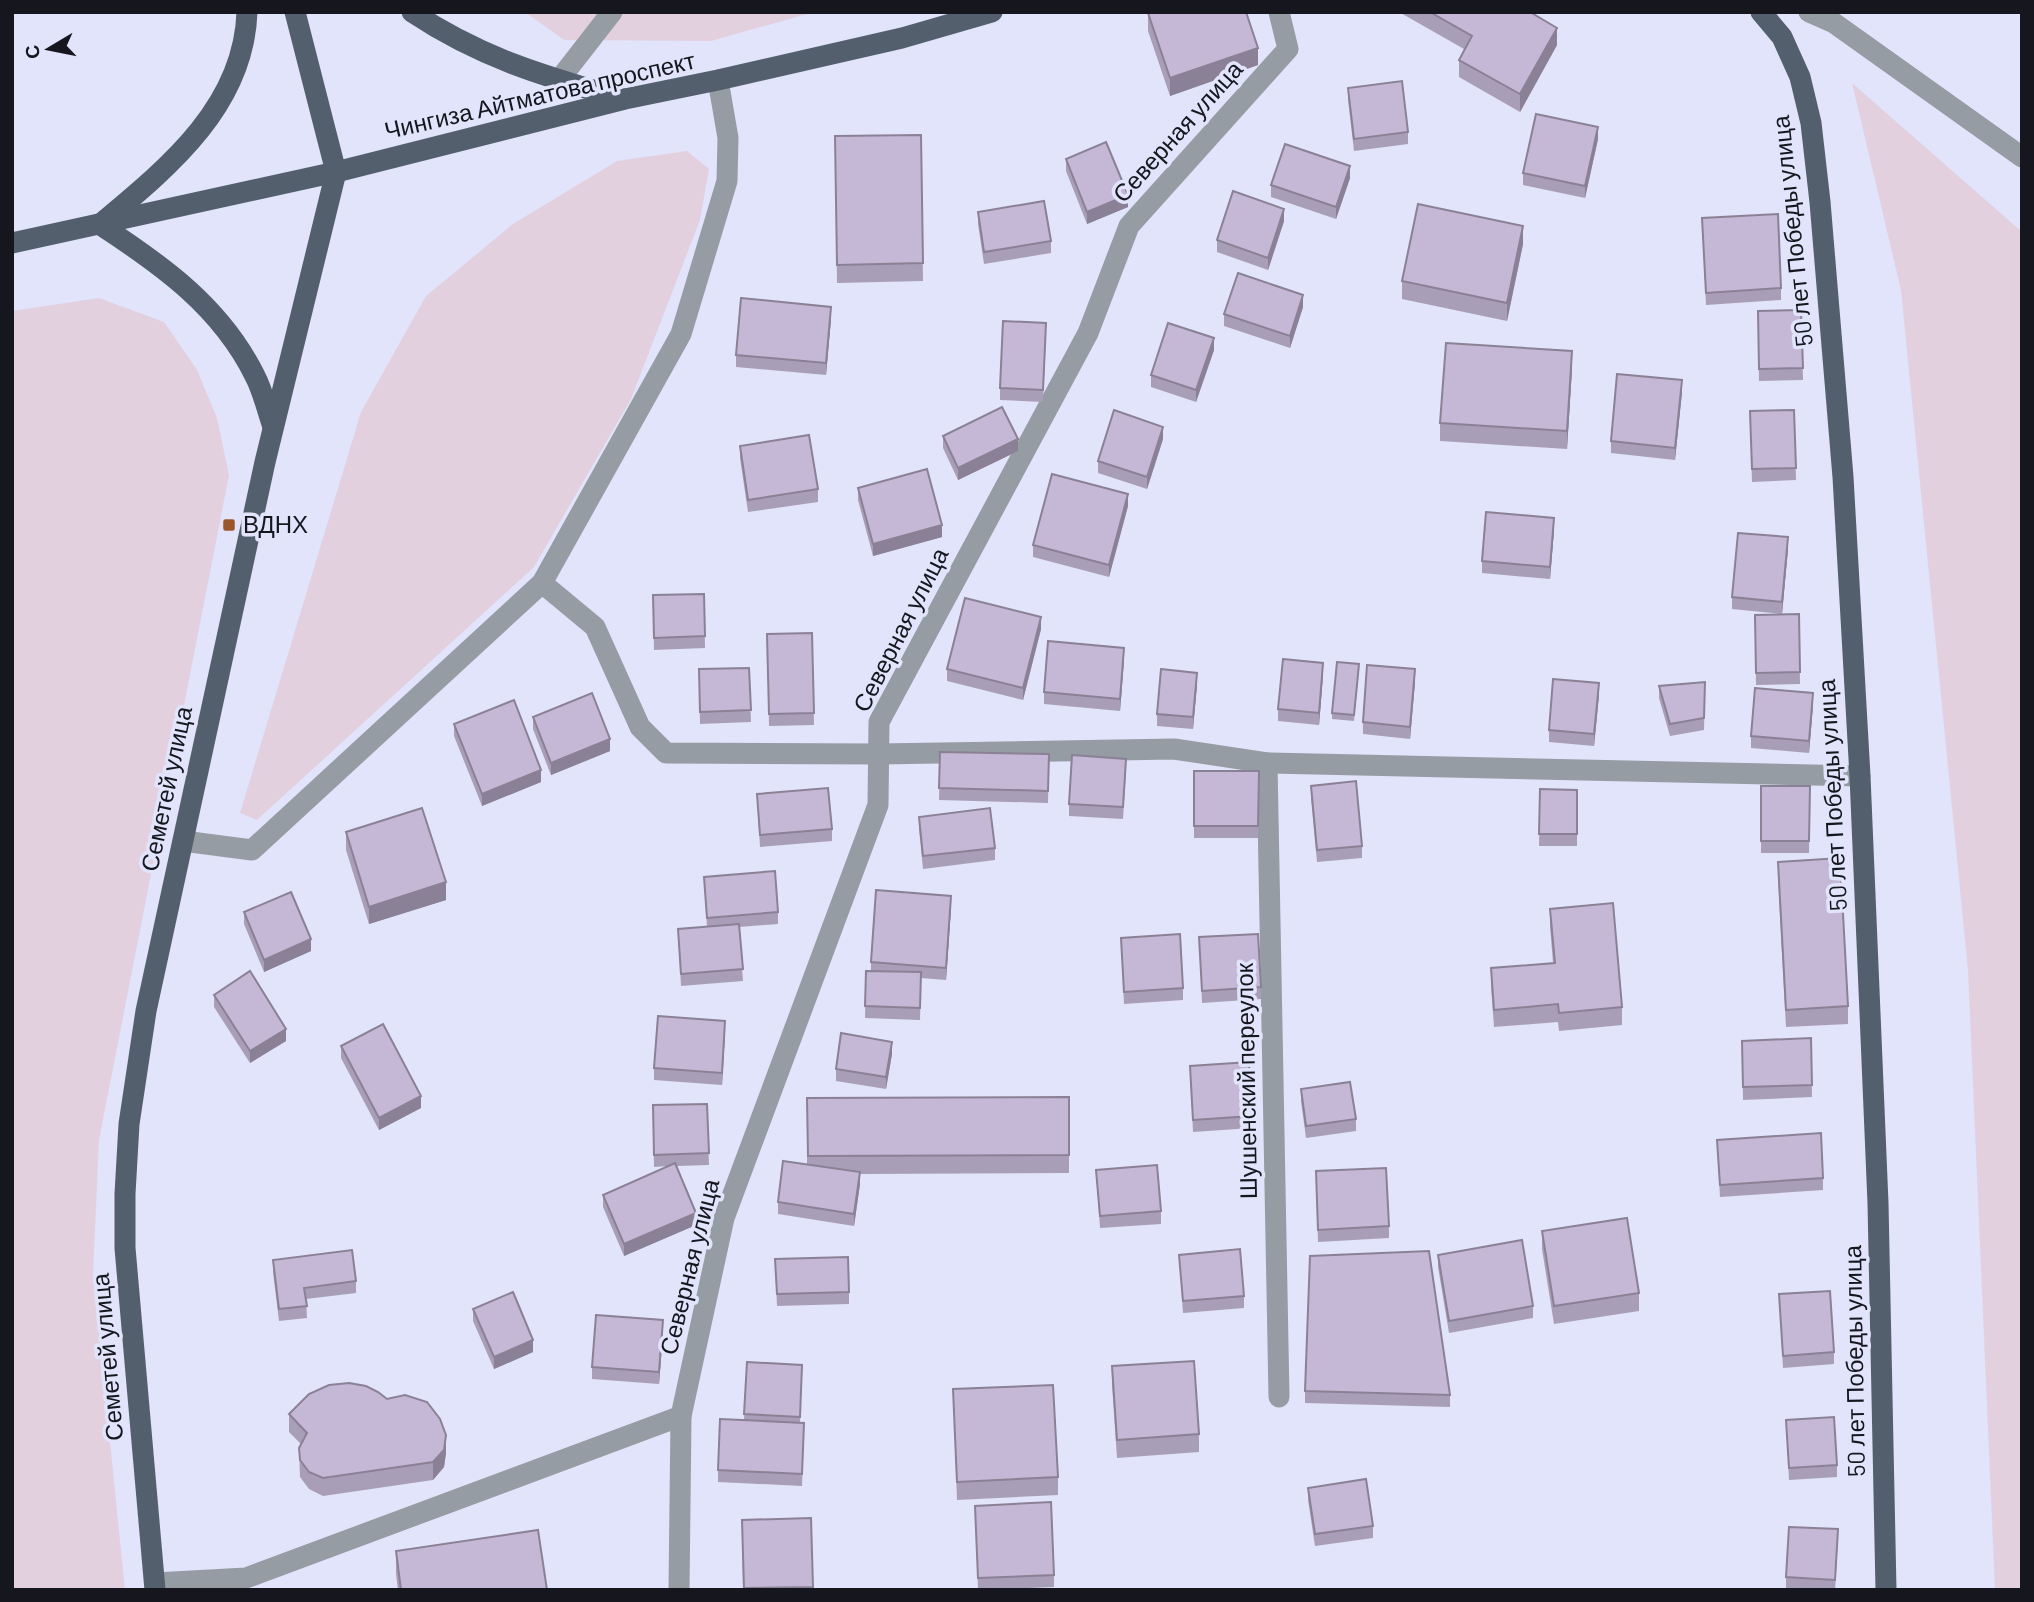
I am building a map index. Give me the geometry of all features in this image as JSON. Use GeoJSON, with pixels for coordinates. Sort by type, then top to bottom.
{"type":"FeatureCollection","features":[{"type":"Feature","properties":{"kind":"main road"},"geometry":{"type":"LineString","coordinates":[[247,12],[246,35],[236,68],[218,107],[172,163],[99,225],[153,259],[190,289],[216,316],[235,339],[256,378],[273,428]]}},
{"type":"Feature","properties":{"kind":"main road","name":"Семетей улица"},"geometry":{"type":"LineString","coordinates":[[155,1586],[125,1248],[129,1124],[146,1011],[273,428],[336,172],[295,12]]}},
{"type":"Feature","properties":{"kind":"main road"},"geometry":{"type":"LineString","coordinates":[[412,12],[446,35],[484,54],[625,99]]}},
{"type":"Feature","properties":{"kind":"main road","name":"Чингиза Айтматова проспект"},"geometry":{"type":"LineString","coordinates":[[12,243],[336,172],[625,99],[902,38],[992,12]]}},
{"type":"Feature","properties":{"kind":"main road","name":"50 лет Победы улица"},"geometry":{"type":"LineString","coordinates":[[1761,12],[1782,37],[1800,77],[1811,123],[1843,477],[1860,776],[1878,1203],[1886,1590]]}},
{"type":"Feature","properties":{"kind":"street"},"geometry":{"type":"LineString","coordinates":[[559,80],[612,12]]}},
{"type":"Feature","properties":{"kind":"street","name":"Северная улица"},"geometry":{"type":"LineString","coordinates":[[679,1590],[681,1416],[724,1218],[878,805],[879,722],[1088,333],[1129,226],[1288,49],[1279,12]]}},
{"type":"Feature","properties":{"kind":"street"},"geometry":{"type":"LineString","coordinates":[[1809,12],[1834,23],[2022,157]]}},
{"type":"Feature","properties":{"kind":"street"},"geometry":{"type":"LineString","coordinates":[[183,841],[251,850],[542,583],[681,334],[727,181],[728,138],[718,80]]}},
{"type":"Feature","properties":{"kind":"street"},"geometry":{"type":"LineString","coordinates":[[542,583],[595,627],[640,727],[666,753],[878,754],[1174,750],[1267,764],[1860,776]]}},
{"type":"Feature","properties":{"kind":"street","name":"Шушенский переулок"},"geometry":{"type":"LineString","coordinates":[[1267,764],[1279,1397]]}},
{"type":"Feature","properties":{"kind":"street"},"geometry":{"type":"LineString","coordinates":[[155,1586],[246,1578],[681,1416]]}},
{"type":"Feature","properties":{"kind":"shaded area"},"geometry":{"type":"Polygon","coordinates":[[[525,12],[814,12],[711,41],[564,40],[525,12]]]}},
{"type":"Feature","properties":{"kind":"shaded area"},"geometry":{"type":"Polygon","coordinates":[[[1852,83],[2022,232],[2022,1590],[1995,1590],[1968,970],[1901,290],[1852,83]]]}},
{"type":"Feature","properties":{"kind":"shaded area"},"geometry":{"type":"Polygon","coordinates":[[[687,151],[709,169],[700,220],[631,399],[534,567],[257,820],[240,813],[361,412],[426,296],[513,224],[617,161],[687,151]]]}},
{"type":"Feature","properties":{"kind":"shaded area"},"geometry":{"type":"Polygon","coordinates":[[[99,298],[164,322],[197,370],[217,418],[229,475],[99,1140],[93,1274],[125,1590],[12,1590],[12,311],[99,298]]]}},
{"type":"Feature","properties":{"kind":"building"},"geometry":{"type":"Polygon","coordinates":[[[1246,12],[1258,48],[1170,78],[1148,13],[1246,12]]]}},
{"type":"Feature","properties":{"kind":"building"},"geometry":{"type":"Polygon","coordinates":[[[1430,12],[1530,12],[1557,28],[1520,94],[1459,60],[1472,36],[1430,12]]]}},
{"type":"Feature","properties":{"kind":"building"},"geometry":{"type":"Polygon","coordinates":[[[1402,81],[1408,132],[1354,139],[1348,88],[1402,81]]]}},
{"type":"Feature","properties":{"kind":"building"},"geometry":{"type":"Polygon","coordinates":[[[1536,114],[1598,127],[1585,186],[1523,173],[1536,114]]]}},
{"type":"Feature","properties":{"kind":"building"},"geometry":{"type":"Polygon","coordinates":[[[921,135],[923,263],[837,265],[835,136],[921,135]]]}},
{"type":"Feature","properties":{"kind":"building"},"geometry":{"type":"Polygon","coordinates":[[[1106,142],[1128,195],[1087,212],[1066,159],[1106,142]]]}},
{"type":"Feature","properties":{"kind":"building"},"geometry":{"type":"Polygon","coordinates":[[[1285,144],[1350,166],[1336,207],[1271,185],[1285,144]]]}},
{"type":"Feature","properties":{"kind":"building"},"geometry":{"type":"Polygon","coordinates":[[[1233,191],[1284,209],[1268,258],[1217,240],[1233,191]]]}},
{"type":"Feature","properties":{"kind":"building"},"geometry":{"type":"Polygon","coordinates":[[[1044,201],[1051,241],[984,252],[978,212],[1044,201]]]}},
{"type":"Feature","properties":{"kind":"building"},"geometry":{"type":"Polygon","coordinates":[[[1418,204],[1523,226],[1507,303],[1402,281],[1418,204]]]}},
{"type":"Feature","properties":{"kind":"building"},"geometry":{"type":"Polygon","coordinates":[[[1778,214],[1781,288],[1706,293],[1702,218],[1778,214]]]}},
{"type":"Feature","properties":{"kind":"building"},"geometry":{"type":"Polygon","coordinates":[[[1238,273],[1303,295],[1290,336],[1224,314],[1238,273]]]}},
{"type":"Feature","properties":{"kind":"building"},"geometry":{"type":"Polygon","coordinates":[[[741,298],[831,307],[826,363],[736,355],[741,298]]]}},
{"type":"Feature","properties":{"kind":"building"},"geometry":{"type":"Polygon","coordinates":[[[1801,310],[1803,368],[1759,369],[1758,311],[1801,310]]]}},
{"type":"Feature","properties":{"kind":"building"},"geometry":{"type":"Polygon","coordinates":[[[1003,321],[1046,323],[1043,390],[1000,388],[1003,321]]]}},
{"type":"Feature","properties":{"kind":"building"},"geometry":{"type":"Polygon","coordinates":[[[1168,323],[1214,338],[1196,390],[1151,375],[1168,323]]]}},
{"type":"Feature","properties":{"kind":"building"},"geometry":{"type":"Polygon","coordinates":[[[1446,343],[1572,351],[1567,431],[1440,423],[1446,343]]]}},
{"type":"Feature","properties":{"kind":"building"},"geometry":{"type":"Polygon","coordinates":[[[1617,374],[1682,380],[1675,448],[1611,441],[1617,374]]]}},
{"type":"Feature","properties":{"kind":"building"},"geometry":{"type":"Polygon","coordinates":[[[1002,407],[1018,439],[958,468],[943,436],[1002,407]]]}},
{"type":"Feature","properties":{"kind":"building"},"geometry":{"type":"Polygon","coordinates":[[[1114,410],[1163,427],[1147,477],[1098,461],[1114,410]]]}},
{"type":"Feature","properties":{"kind":"building"},"geometry":{"type":"Polygon","coordinates":[[[1794,410],[1796,468],[1752,469],[1750,411],[1794,410]]]}},
{"type":"Feature","properties":{"kind":"building"},"geometry":{"type":"Polygon","coordinates":[[[809,435],[818,489],[748,500],[740,446],[809,435]]]}},
{"type":"Feature","properties":{"kind":"building"},"geometry":{"type":"Polygon","coordinates":[[[927,469],[942,525],[873,544],[858,488],[927,469]]]}},
{"type":"Feature","properties":{"kind":"building"},"geometry":{"type":"Polygon","coordinates":[[[1052,474],[1128,494],[1109,565],[1033,545],[1052,474]]]}},
{"type":"Feature","properties":{"kind":"building"},"geometry":{"type":"Polygon","coordinates":[[[1486,512],[1554,518],[1550,567],[1482,561],[1486,512]]]}},
{"type":"Feature","properties":{"kind":"building"},"geometry":{"type":"Polygon","coordinates":[[[1738,533],[1788,537],[1782,602],[1732,597],[1738,533]]]}},
{"type":"Feature","properties":{"kind":"building"},"geometry":{"type":"Polygon","coordinates":[[[704,594],[705,636],[654,638],[653,595],[704,594]]]}},
{"type":"Feature","properties":{"kind":"building"},"geometry":{"type":"Polygon","coordinates":[[[965,598],[1041,617],[1023,688],[947,669],[965,598]]]}},
{"type":"Feature","properties":{"kind":"building"},"geometry":{"type":"Polygon","coordinates":[[[1799,614],[1800,672],[1756,673],[1755,615],[1799,614]]]}},
{"type":"Feature","properties":{"kind":"building"},"geometry":{"type":"Polygon","coordinates":[[[812,633],[814,713],[769,714],[767,634],[812,633]]]}},
{"type":"Feature","properties":{"kind":"building"},"geometry":{"type":"Polygon","coordinates":[[[1048,641],[1124,648],[1120,699],[1044,692],[1048,641]]]}},
{"type":"Feature","properties":{"kind":"building"},"geometry":{"type":"Polygon","coordinates":[[[1283,659],[1323,663],[1319,713],[1278,709],[1283,659]]]}},
{"type":"Feature","properties":{"kind":"building"},"geometry":{"type":"Polygon","coordinates":[[[1337,662],[1359,664],[1354,715],[1332,713],[1337,662]]]}},
{"type":"Feature","properties":{"kind":"building"},"geometry":{"type":"Polygon","coordinates":[[[1367,665],[1415,669],[1410,727],[1363,722],[1367,665]]]}},
{"type":"Feature","properties":{"kind":"building"},"geometry":{"type":"Polygon","coordinates":[[[749,668],[751,710],[700,712],[699,669],[749,668]]]}},
{"type":"Feature","properties":{"kind":"building"},"geometry":{"type":"Polygon","coordinates":[[[1161,669],[1197,673],[1193,717],[1157,714],[1161,669]]]}},
{"type":"Feature","properties":{"kind":"building"},"geometry":{"type":"Polygon","coordinates":[[[1553,679],[1599,683],[1594,734],[1549,730],[1553,679]]]}},
{"type":"Feature","properties":{"kind":"building"},"geometry":{"type":"Polygon","coordinates":[[[1705,682],[1704,718],[1670,724],[1659,686],[1705,682]]]}},
{"type":"Feature","properties":{"kind":"building"},"geometry":{"type":"Polygon","coordinates":[[[1755,688],[1813,693],[1809,741],[1751,736],[1755,688]]]}},
{"type":"Feature","properties":{"kind":"building"},"geometry":{"type":"Polygon","coordinates":[[[592,693],[610,739],[551,763],[533,717],[592,693]]]}},
{"type":"Feature","properties":{"kind":"building"},"geometry":{"type":"Polygon","coordinates":[[[514,700],[541,770],[482,794],[454,724],[514,700]]]}},
{"type":"Feature","properties":{"kind":"building"},"geometry":{"type":"Polygon","coordinates":[[[940,752],[1049,754],[1048,791],[939,788],[940,752]]]}},
{"type":"Feature","properties":{"kind":"building"},"geometry":{"type":"Polygon","coordinates":[[[1072,755],[1126,759],[1123,807],[1069,804],[1072,755]]]}},
{"type":"Feature","properties":{"kind":"building"},"geometry":{"type":"Polygon","coordinates":[[[1194,771],[1259,771],[1258,826],[1194,826],[1194,771]]]}},
{"type":"Feature","properties":{"kind":"building"},"geometry":{"type":"Polygon","coordinates":[[[1356,781],[1362,846],[1317,850],[1311,786],[1356,781]]]}},
{"type":"Feature","properties":{"kind":"building"},"geometry":{"type":"Polygon","coordinates":[[[1761,786],[1810,786],[1809,841],[1761,841],[1761,786]]]}},
{"type":"Feature","properties":{"kind":"building"},"geometry":{"type":"Polygon","coordinates":[[[828,788],[832,829],[760,835],[757,794],[828,788]]]}},
{"type":"Feature","properties":{"kind":"building"},"geometry":{"type":"Polygon","coordinates":[[[1540,789],[1577,790],[1577,834],[1539,834],[1540,789]]]}},
{"type":"Feature","properties":{"kind":"building"},"geometry":{"type":"Polygon","coordinates":[[[422,808],[446,882],[369,907],[346,832],[422,808]]]}},
{"type":"Feature","properties":{"kind":"building"},"geometry":{"type":"Polygon","coordinates":[[[990,808],[995,848],[923,856],[919,817],[990,808]]]}},
{"type":"Feature","properties":{"kind":"building"},"geometry":{"type":"Polygon","coordinates":[[[1840,858],[1848,1006],[1786,1010],[1778,862],[1840,858]]]}},
{"type":"Feature","properties":{"kind":"building"},"geometry":{"type":"Polygon","coordinates":[[[775,871],[778,912],[707,918],[704,877],[775,871]]]}},
{"type":"Feature","properties":{"kind":"building"},"geometry":{"type":"Polygon","coordinates":[[[876,890],[951,896],[946,968],[871,962],[876,890]]]}},
{"type":"Feature","properties":{"kind":"building"},"geometry":{"type":"Polygon","coordinates":[[[291,892],[311,939],[264,960],[244,912],[291,892]]]}},
{"type":"Feature","properties":{"kind":"building"},"geometry":{"type":"Polygon","coordinates":[[[1613,903],[1622,1007],[1559,1013],[1558,1004],[1494,1010],[1491,968],[1555,963],[1550,909],[1613,903]]]}},
{"type":"Feature","properties":{"kind":"building"},"geometry":{"type":"Polygon","coordinates":[[[739,924],[743,969],[681,974],[678,929],[739,924]]]}},
{"type":"Feature","properties":{"kind":"building"},"geometry":{"type":"Polygon","coordinates":[[[1180,934],[1183,988],[1124,992],[1121,938],[1180,934]]]}},
{"type":"Feature","properties":{"kind":"building"},"geometry":{"type":"Polygon","coordinates":[[[1258,934],[1261,987],[1202,991],[1199,937],[1258,934]]]}},
{"type":"Feature","properties":{"kind":"building"},"geometry":{"type":"Polygon","coordinates":[[[250,971],[286,1029],[250,1051],[214,995],[250,971]]]}},
{"type":"Feature","properties":{"kind":"building"},"geometry":{"type":"Polygon","coordinates":[[[866,971],[921,972],[920,1008],[865,1006],[866,971]]]}},
{"type":"Feature","properties":{"kind":"building"},"geometry":{"type":"Polygon","coordinates":[[[658,1016],[725,1021],[722,1073],[654,1068],[658,1016]]]}},
{"type":"Feature","properties":{"kind":"building"},"geometry":{"type":"Polygon","coordinates":[[[383,1024],[421,1096],[379,1118],[341,1046],[383,1024]]]}},
{"type":"Feature","properties":{"kind":"building"},"geometry":{"type":"Polygon","coordinates":[[[841,1033],[892,1042],[886,1077],[836,1069],[841,1033]]]}},
{"type":"Feature","properties":{"kind":"building"},"geometry":{"type":"Polygon","coordinates":[[[1811,1038],[1812,1085],[1743,1087],[1742,1041],[1811,1038]]]}},
{"type":"Feature","properties":{"kind":"building"},"geometry":{"type":"Polygon","coordinates":[[[1249,1062],[1252,1116],[1193,1120],[1190,1066],[1249,1062]]]}},
{"type":"Feature","properties":{"kind":"building"},"geometry":{"type":"Polygon","coordinates":[[[1350,1082],[1356,1119],[1306,1126],[1301,1089],[1350,1082]]]}},
{"type":"Feature","properties":{"kind":"building"},"geometry":{"type":"Polygon","coordinates":[[[1069,1097],[1069,1155],[808,1156],[807,1098],[1069,1097]]]}},
{"type":"Feature","properties":{"kind":"building"},"geometry":{"type":"Polygon","coordinates":[[[707,1104],[709,1153],[654,1155],[653,1105],[707,1104]]]}},
{"type":"Feature","properties":{"kind":"building"},"geometry":{"type":"Polygon","coordinates":[[[1821,1133],[1823,1178],[1720,1185],[1717,1140],[1821,1133]]]}},
{"type":"Feature","properties":{"kind":"building"},"geometry":{"type":"Polygon","coordinates":[[[783,1161],[860,1172],[854,1214],[778,1202],[783,1161]]]}},
{"type":"Feature","properties":{"kind":"building"},"geometry":{"type":"Polygon","coordinates":[[[675,1163],[696,1213],[624,1244],[603,1195],[675,1163]]]}},
{"type":"Feature","properties":{"kind":"building"},"geometry":{"type":"Polygon","coordinates":[[[1157,1165],[1161,1211],[1100,1216],[1096,1170],[1157,1165]]]}},
{"type":"Feature","properties":{"kind":"building"},"geometry":{"type":"Polygon","coordinates":[[[1386,1168],[1389,1226],[1318,1230],[1316,1171],[1386,1168]]]}},
{"type":"Feature","properties":{"kind":"building"},"geometry":{"type":"Polygon","coordinates":[[[1627,1218],[1639,1293],[1554,1306],[1542,1231],[1627,1218]]]}},
{"type":"Feature","properties":{"kind":"building"},"geometry":{"type":"Polygon","coordinates":[[[1522,1240],[1533,1306],[1449,1321],[1438,1255],[1522,1240]]]}},
{"type":"Feature","properties":{"kind":"building"},"geometry":{"type":"Polygon","coordinates":[[[1240,1249],[1244,1296],[1183,1301],[1179,1255],[1240,1249]]]}},
{"type":"Feature","properties":{"kind":"building"},"geometry":{"type":"Polygon","coordinates":[[[352,1250],[356,1281],[304,1288],[307,1306],[279,1309],[273,1260],[352,1250]]]}},
{"type":"Feature","properties":{"kind":"building"},"geometry":{"type":"Polygon","coordinates":[[[1429,1251],[1450,1395],[1305,1391],[1310,1256],[1429,1251]]]}},
{"type":"Feature","properties":{"kind":"building"},"geometry":{"type":"Polygon","coordinates":[[[848,1257],[849,1292],[777,1294],[775,1259],[848,1257]]]}},
{"type":"Feature","properties":{"kind":"building"},"geometry":{"type":"Polygon","coordinates":[[[1830,1291],[1834,1352],[1783,1356],[1779,1294],[1830,1291]]]}},
{"type":"Feature","properties":{"kind":"building"},"geometry":{"type":"Polygon","coordinates":[[[513,1292],[533,1340],[494,1357],[473,1309],[513,1292]]]}},
{"type":"Feature","properties":{"kind":"building"},"geometry":{"type":"Polygon","coordinates":[[[596,1315],[663,1320],[659,1372],[592,1367],[596,1315]]]}},
{"type":"Feature","properties":{"kind":"building"},"geometry":{"type":"Polygon","coordinates":[[[1194,1361],[1199,1434],[1117,1440],[1112,1366],[1194,1361]]]}},
{"type":"Feature","properties":{"kind":"building"},"geometry":{"type":"Polygon","coordinates":[[[747,1362],[802,1365],[800,1417],[744,1414],[747,1362]]]}},
{"type":"Feature","properties":{"kind":"building"},"geometry":{"type":"Polygon","coordinates":[[[349,1383],[366,1386],[387,1399],[405,1395],[427,1402],[440,1419],[446,1435],[444,1450],[433,1462],[323,1478],[309,1472],[300,1460],[299,1448],[307,1433],[289,1414],[309,1394],[329,1385],[349,1383]]]}},
{"type":"Feature","properties":{"kind":"building"},"geometry":{"type":"Polygon","coordinates":[[[1053,1385],[1058,1477],[957,1482],[953,1389],[1053,1385]]]}},
{"type":"Feature","properties":{"kind":"building"},"geometry":{"type":"Polygon","coordinates":[[[1834,1417],[1837,1465],[1789,1468],[1786,1420],[1834,1417]]]}},
{"type":"Feature","properties":{"kind":"building"},"geometry":{"type":"Polygon","coordinates":[[[720,1419],[804,1423],[802,1474],[718,1470],[720,1419]]]}},
{"type":"Feature","properties":{"kind":"building"},"geometry":{"type":"Polygon","coordinates":[[[1366,1479],[1373,1526],[1315,1534],[1308,1488],[1366,1479]]]}},
{"type":"Feature","properties":{"kind":"building"},"geometry":{"type":"Polygon","coordinates":[[[1051,1502],[1054,1575],[978,1578],[975,1506],[1051,1502]]]}},
{"type":"Feature","properties":{"kind":"building"},"geometry":{"type":"Polygon","coordinates":[[[811,1518],[813,1587],[744,1588],[742,1520],[811,1518]]]}},
{"type":"Feature","properties":{"kind":"building"},"geometry":{"type":"Polygon","coordinates":[[[1789,1527],[1838,1529],[1835,1580],[1786,1577],[1789,1527]]]}},
{"type":"Feature","properties":{"kind":"building"},"geometry":{"type":"Polygon","coordinates":[[[538,1530],[547,1590],[401,1590],[396,1551],[538,1530]]]}},
{"type":"Feature","properties":{"kind":"place","name":"ВДНХ"},"geometry":{"type":"Point","coordinates":[229,525]}}]}
